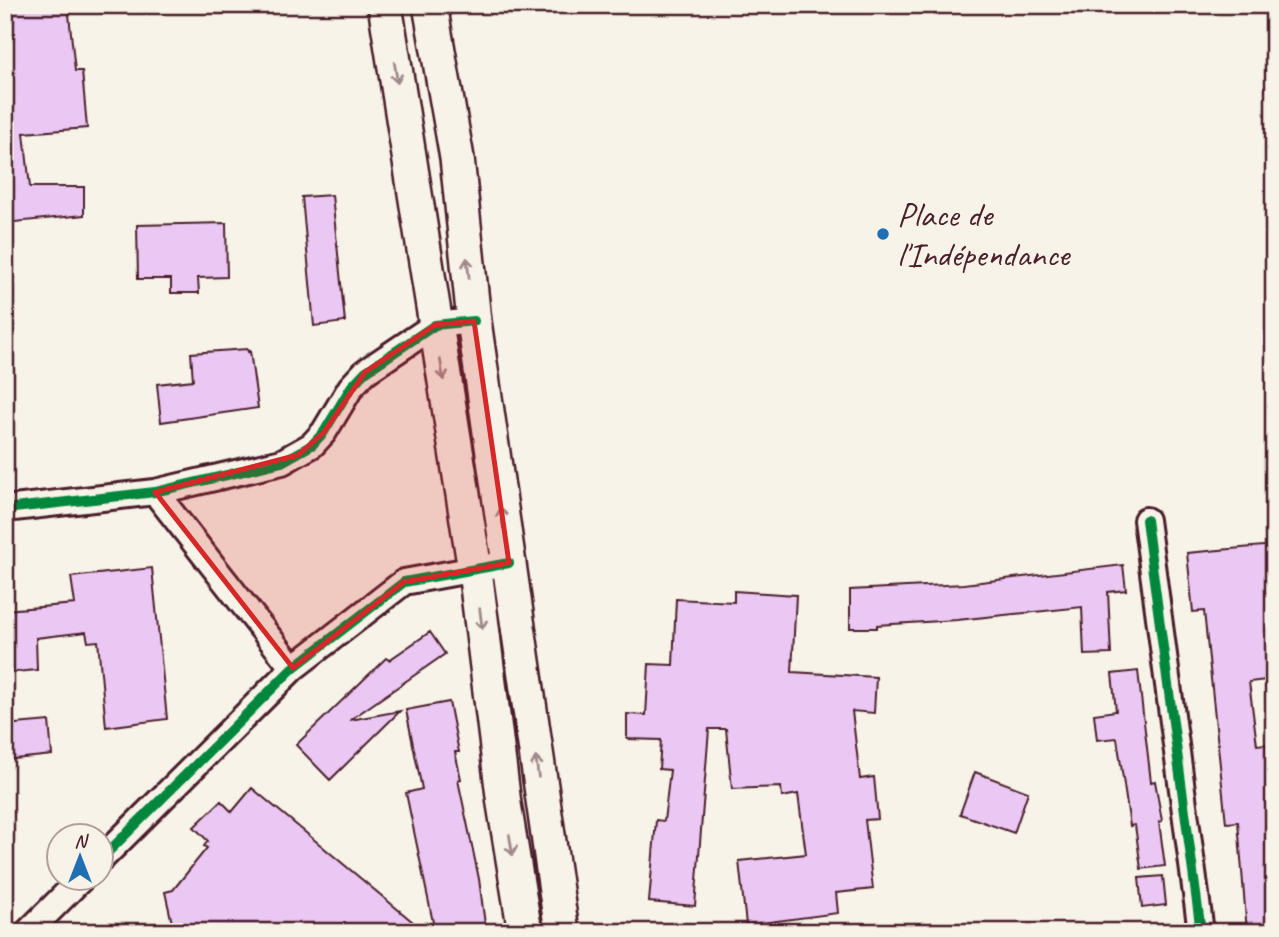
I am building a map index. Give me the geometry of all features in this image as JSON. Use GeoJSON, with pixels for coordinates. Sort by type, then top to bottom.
{"type":"FeatureCollection","features":[{"type":"Feature","properties":{"kind":"main road"},"geometry":{"type":"LineString","coordinates":[[386,5],[474,570],[504,804],[525,932]]}},
{"type":"Feature","properties":{"kind":"main road"},"geometry":{"type":"LineString","coordinates":[[430,5],[457,158],[474,321],[562,932]]}},
{"type":"Feature","properties":{"kind":"street"},"geometry":{"type":"LineString","coordinates":[[5,509],[155,492],[282,462],[312,445],[324,432],[351,387],[365,372],[435,325],[474,321]]}},
{"type":"Feature","properties":{"kind":"street"},"geometry":{"type":"LineString","coordinates":[[155,492],[293,668]]}},
{"type":"Feature","properties":{"kind":"street"},"geometry":{"type":"LineString","coordinates":[[1146,520],[1201,932]]}},
{"type":"Feature","properties":{"kind":"street"},"geometry":{"type":"LineString","coordinates":[[116,844],[293,668],[404,582],[509,563]]}},
{"type":"Feature","properties":{"kind":"street"},"geometry":{"type":"LineString","coordinates":[[27,932],[67,892]]}},
{"type":"Feature","properties":{"kind":"highlighted area"},"geometry":{"type":"Polygon","coordinates":[[[474,321],[509,563],[404,582],[293,668],[155,492],[298,455],[324,432],[365,372],[435,325],[474,321]]]}},
{"type":"Feature","properties":{"kind":"building"},"geometry":{"type":"Polygon","coordinates":[[[6,5],[68,5],[75,71],[82,71],[87,128],[24,133],[30,187],[84,187],[84,215],[5,223],[5,101],[11,100],[5,57],[5,29],[8,28],[6,5]]]}},
{"type":"Feature","properties":{"kind":"building"},"geometry":{"type":"Polygon","coordinates":[[[332,195],[345,322],[314,326],[302,197],[332,195]]]}},
{"type":"Feature","properties":{"kind":"building"},"geometry":{"type":"Polygon","coordinates":[[[226,223],[227,277],[198,278],[199,293],[171,293],[171,279],[138,279],[137,225],[226,223]]]}},
{"type":"Feature","properties":{"kind":"building"},"geometry":{"type":"Polygon","coordinates":[[[247,349],[250,351],[258,408],[161,422],[157,384],[193,380],[191,353],[247,349]]]}},
{"type":"Feature","properties":{"kind":"building"},"geometry":{"type":"Polygon","coordinates":[[[1274,545],[1274,679],[1249,682],[1257,745],[1266,744],[1274,817],[1270,819],[1274,883],[1267,883],[1272,932],[1247,932],[1238,822],[1226,823],[1204,611],[1193,612],[1187,553],[1274,545]]]}},
{"type":"Feature","properties":{"kind":"building"},"geometry":{"type":"Polygon","coordinates":[[[1123,565],[1126,590],[1108,592],[1111,654],[1084,655],[1082,607],[877,625],[877,628],[850,628],[850,590],[964,584],[1123,565]]]}},
{"type":"Feature","properties":{"kind":"building"},"geometry":{"type":"Polygon","coordinates":[[[152,568],[167,719],[106,727],[98,641],[88,642],[86,632],[36,638],[37,670],[5,673],[5,610],[75,604],[71,577],[152,568]]]}},
{"type":"Feature","properties":{"kind":"building"},"geometry":{"type":"Polygon","coordinates":[[[734,591],[796,595],[792,672],[876,677],[874,713],[852,711],[860,779],[874,777],[878,819],[865,820],[873,889],[836,893],[838,913],[746,925],[739,861],[806,854],[798,794],[782,797],[781,787],[732,789],[726,729],[709,729],[695,906],[649,902],[656,820],[664,821],[670,770],[659,769],[661,740],[627,739],[627,714],[646,715],[649,664],[673,665],[676,599],[734,602],[734,591]]]}},
{"type":"Feature","properties":{"kind":"building"},"geometry":{"type":"Polygon","coordinates":[[[430,632],[445,654],[350,720],[400,711],[330,780],[296,745],[386,658],[389,660],[430,632]]]}},
{"type":"Feature","properties":{"kind":"building"},"geometry":{"type":"Polygon","coordinates":[[[1138,671],[1151,782],[1155,781],[1162,821],[1159,822],[1165,866],[1141,869],[1135,825],[1130,826],[1117,738],[1097,740],[1094,714],[1116,711],[1112,674],[1138,671]]]}},
{"type":"Feature","properties":{"kind":"building"},"geometry":{"type":"Polygon","coordinates":[[[449,702],[459,752],[455,752],[461,779],[458,780],[479,879],[486,932],[435,932],[406,793],[422,789],[406,710],[449,702]]]}},
{"type":"Feature","properties":{"kind":"building"},"geometry":{"type":"Polygon","coordinates":[[[49,721],[52,755],[5,760],[5,725],[49,721]]]}},
{"type":"Feature","properties":{"kind":"building"},"geometry":{"type":"Polygon","coordinates":[[[975,772],[1028,792],[1014,833],[960,814],[975,772]]]}},
{"type":"Feature","properties":{"kind":"building"},"geometry":{"type":"Polygon","coordinates":[[[252,788],[425,932],[174,932],[165,892],[173,890],[207,848],[204,846],[208,841],[194,827],[221,801],[232,812],[252,788]]]}},
{"type":"Feature","properties":{"kind":"building"},"geometry":{"type":"Polygon","coordinates":[[[1163,876],[1166,905],[1142,908],[1139,878],[1163,876]]]}},
{"type":"Feature","properties":{"kind":"cycle path"},"geometry":{"type":"LineString","coordinates":[[5,509],[155,492],[282,462],[312,445],[324,432],[351,387],[365,372],[435,325],[474,321]]}},
{"type":"Feature","properties":{"kind":"cycle path"},"geometry":{"type":"LineString","coordinates":[[1146,520],[1201,932]]}},
{"type":"Feature","properties":{"kind":"cycle path"},"geometry":{"type":"LineString","coordinates":[[116,844],[293,668],[404,582],[509,563]]}},
{"type":"Feature","properties":{"kind":"place","name":"Place de l'Indépendance"},"geometry":{"type":"Point","coordinates":[883,234]}}]}
